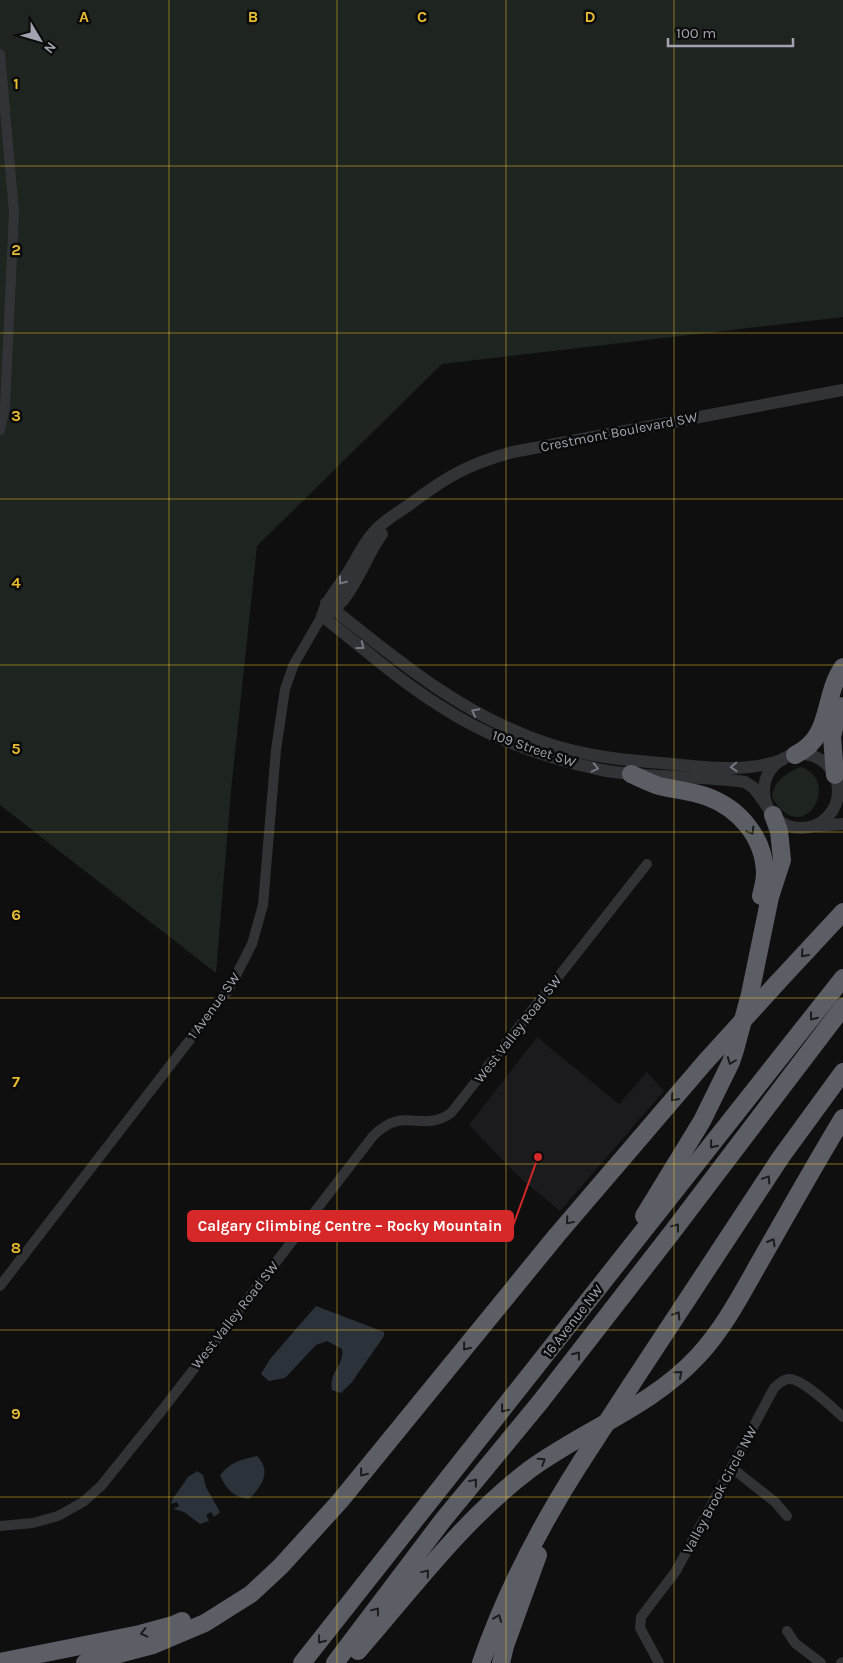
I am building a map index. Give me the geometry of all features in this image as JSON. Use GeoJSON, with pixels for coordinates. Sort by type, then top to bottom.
{"type":"FeatureCollection","features":[{"type":"Feature","properties":{"kind":"highway"},"geometry":{"type":"LineString","coordinates":[[788,757],[806,750],[816,738],[828,708],[837,676],[843,667]]}},
{"type":"Feature","properties":{"kind":"highway"},"geometry":{"type":"LineString","coordinates":[[839,777],[832,737],[843,695]]}},
{"type":"Feature","properties":{"kind":"highway"},"geometry":{"type":"LineString","coordinates":[[631,774],[658,786],[709,797],[729,808],[747,824],[761,850],[764,862],[765,874],[759,909],[760,946]]}},
{"type":"Feature","properties":{"kind":"highway"},"geometry":{"type":"LineString","coordinates":[[612,1270],[702,1121],[731,1062],[750,994],[770,897],[782,860],[779,831],[771,812]]}},
{"type":"Feature","properties":{"kind":"highway"},"geometry":{"type":"LineString","coordinates":[[86,1663],[152,1645],[205,1623],[251,1594],[281,1566],[340,1500],[557,1235],[706,1061],[843,910]]}},
{"type":"Feature","properties":{"kind":"highway","name":"16 Avenue NW"},"geometry":{"type":"LineString","coordinates":[[302,1663],[843,978]]}},
{"type":"Feature","properties":{"kind":"highway","name":"16 Avenue NW"},"geometry":{"type":"LineString","coordinates":[[335,1663],[443,1520],[541,1401],[673,1231],[843,1007]]}},
{"type":"Feature","properties":{"kind":"highway"},"geometry":{"type":"LineString","coordinates":[[481,1663],[515,1578],[541,1526],[781,1157],[843,1072]]}},
{"type":"Feature","properties":{"kind":"highway"},"geometry":{"type":"LineString","coordinates":[[348,1663],[465,1528],[496,1497],[530,1470],[659,1389],[697,1357],[718,1332],[745,1289],[843,1118]]}},
{"type":"Feature","properties":{"kind":"highway"},"geometry":{"type":"LineString","coordinates":[[501,1663],[523,1593],[545,1535],[581,1462]]}},
{"type":"Feature","properties":{"kind":"highway"},"geometry":{"type":"LineString","coordinates":[[0,1662],[140,1634],[173,1625],[223,1601],[281,1566]]}},
{"type":"Feature","properties":{"kind":"street"},"geometry":{"type":"LineString","coordinates":[[0,54],[14,212],[5,407],[0,430]]}},
{"type":"Feature","properties":{"kind":"street","name":"Crestmont Boulevard SW"},"geometry":{"type":"LineString","coordinates":[[330,606],[346,595],[381,536],[407,506],[458,471],[496,457],[544,446],[843,390]]}},
{"type":"Feature","properties":{"kind":"street"},"geometry":{"type":"LineString","coordinates":[[322,616],[330,606]]}},
{"type":"Feature","properties":{"kind":"street","name":"109 Street SW"},"geometry":{"type":"LineString","coordinates":[[330,606],[452,700],[492,721],[548,744],[622,760],[706,767],[736,768],[767,765],[788,757]]}},
{"type":"Feature","properties":{"kind":"street","name":"109 Street SW"},"geometry":{"type":"LineString","coordinates":[[322,616],[413,687],[451,713],[511,744],[558,760],[602,770],[631,774],[745,782],[754,788],[771,812]]}},
{"type":"Feature","properties":{"kind":"street","name":"1 Avenue SW"},"geometry":{"type":"LineString","coordinates":[[0,1286],[229,989],[245,962],[263,905],[276,750],[282,704],[294,664],[322,616]]}},
{"type":"Feature","properties":{"kind":"street"},"geometry":{"type":"LineString","coordinates":[[815,826],[826,818],[835,807],[839,777],[821,760],[808,755],[788,757],[771,769],[765,782],[764,796],[771,812],[789,826],[802,828],[843,824]]}},
{"type":"Feature","properties":{"kind":"street","name":"West Valley Road SW"},"geometry":{"type":"LineString","coordinates":[[0,1526],[33,1522],[58,1516],[83,1502],[101,1486],[175,1394],[373,1136],[392,1121],[405,1119],[433,1122],[451,1113],[647,864]]}},
{"type":"Feature","properties":{"kind":"street","name":"Valley Brook Circle NW"},"geometry":{"type":"LineString","coordinates":[[659,1663],[640,1628],[641,1617],[676,1571],[774,1388],[785,1380],[794,1379],[843,1417]]}},
{"type":"Feature","properties":{"kind":"street"},"geometry":{"type":"LineString","coordinates":[[732,1468],[776,1502],[787,1516]]}},
{"type":"Feature","properties":{"kind":"street"},"geometry":{"type":"LineString","coordinates":[[787,1631],[795,1643],[821,1663]]}},
{"type":"Feature","properties":{"kind":"shaded area"},"geometry":{"type":"Polygon","coordinates":[[[0,0],[843,0],[843,317],[442,364],[257,546],[231,791],[216,973],[0,805],[0,0]]]}},
{"type":"Feature","properties":{"kind":"shaded area"},"geometry":{"type":"Polygon","coordinates":[[[801,767],[813,775],[818,785],[818,797],[814,808],[805,815],[795,817],[784,812],[772,797],[778,782],[791,771],[801,767]]]}},
{"type":"Feature","properties":{"kind":"shaded area"},"geometry":{"type":"Polygon","coordinates":[[[537,1037],[619,1104],[647,1072],[664,1091],[560,1211],[518,1176],[469,1125],[537,1037]]]}},
{"type":"Feature","properties":{"kind":"shaded area"},"geometry":{"type":"Polygon","coordinates":[[[316,1306],[384,1332],[384,1336],[352,1382],[341,1393],[332,1390],[332,1384],[334,1373],[341,1360],[342,1349],[327,1341],[316,1345],[285,1378],[269,1381],[261,1374],[270,1359],[316,1306]]]}},
{"type":"Feature","properties":{"kind":"shaded area"},"geometry":{"type":"Polygon","coordinates":[[[257,1456],[264,1468],[264,1479],[258,1489],[249,1499],[234,1494],[220,1475],[237,1462],[257,1456]]]}},
{"type":"Feature","properties":{"kind":"shaded area"},"geometry":{"type":"Polygon","coordinates":[[[197,1471],[203,1475],[206,1487],[220,1512],[214,1517],[211,1512],[206,1515],[209,1521],[200,1524],[184,1512],[173,1509],[179,1506],[177,1502],[171,1504],[188,1477],[197,1471]]]}},
{"type":"Feature","properties":{"kind":"place","name":"Calgary Climbing Centre – Rocky Mountain"},"geometry":{"type":"Point","coordinates":[538,1157]}}]}
